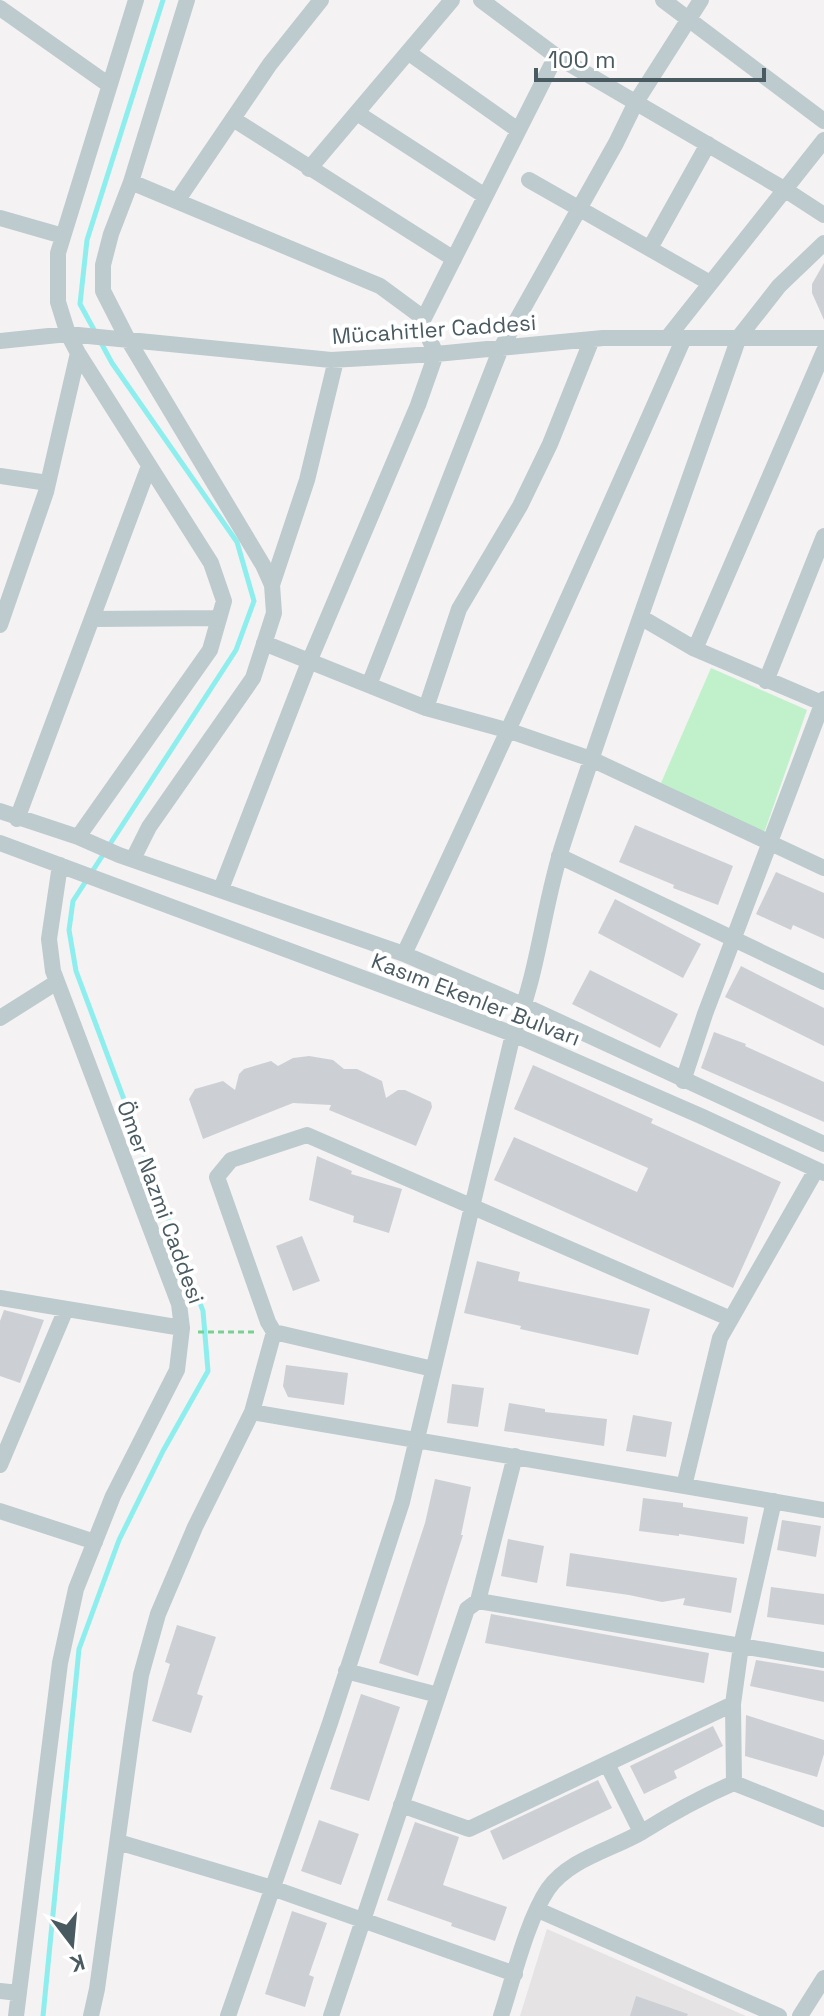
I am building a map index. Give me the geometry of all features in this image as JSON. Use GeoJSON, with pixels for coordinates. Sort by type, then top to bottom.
{"type":"FeatureCollection","features":[{"type":"Feature","properties":{"kind":"street"},"geometry":{"type":"LineString","coordinates":[[0,811],[84,840],[210,650],[224,601],[211,563],[78,353],[58,302],[58,253],[136,0]]}},
{"type":"Feature","properties":{"kind":"street"},"geometry":{"type":"LineString","coordinates":[[126,857],[253,678],[274,613],[272,585],[263,565],[127,338],[103,291],[103,265],[111,234],[131,182],[187,0]]}},
{"type":"Feature","properties":{"kind":"street"},"geometry":{"type":"LineString","coordinates":[[177,201],[270,64],[321,0]]}},
{"type":"Feature","properties":{"kind":"street"},"geometry":{"type":"LineString","coordinates":[[309,169],[452,0]]}},
{"type":"Feature","properties":{"kind":"street"},"geometry":{"type":"LineString","coordinates":[[481,0],[556,56],[824,215]]}},
{"type":"Feature","properties":{"kind":"street"},"geometry":{"type":"LineString","coordinates":[[663,0],[824,121]]}},
{"type":"Feature","properties":{"kind":"street"},"geometry":{"type":"LineString","coordinates":[[369,685],[501,348],[636,102],[701,0]]}},
{"type":"Feature","properties":{"kind":"street"},"geometry":{"type":"LineString","coordinates":[[5,7],[109,85]]}},
{"type":"Feature","properties":{"kind":"street"},"geometry":{"type":"LineString","coordinates":[[409,53],[518,130]]}},
{"type":"Feature","properties":{"kind":"street"},"geometry":{"type":"LineString","coordinates":[[422,322],[556,56]]}},
{"type":"Feature","properties":{"kind":"street"},"geometry":{"type":"LineString","coordinates":[[357,113],[485,196]]}},
{"type":"Feature","properties":{"kind":"street"},"geometry":{"type":"LineString","coordinates":[[233,119],[454,259]]}},
{"type":"Feature","properties":{"kind":"street"},"geometry":{"type":"LineString","coordinates":[[404,954],[510,731],[676,338],[710,283],[824,140]]}},
{"type":"Feature","properties":{"kind":"street"},"geometry":{"type":"LineString","coordinates":[[650,248],[708,144]]}},
{"type":"Feature","properties":{"kind":"street"},"geometry":{"type":"LineString","coordinates":[[529,180],[710,283]]}},
{"type":"Feature","properties":{"kind":"street"},"geometry":{"type":"LineString","coordinates":[[131,182],[380,286],[418,314],[436,354],[418,405],[309,662],[221,889]]}},
{"type":"Feature","properties":{"kind":"street"},"geometry":{"type":"LineString","coordinates":[[0,218],[63,236]]}},
{"type":"Feature","properties":{"kind":"street"},"geometry":{"type":"LineString","coordinates":[[228,2016],[402,1502],[513,1034],[525,1006],[559,856],[591,759],[739,337],[779,286],[824,243]]}},
{"type":"Feature","properties":{"kind":"street","name":"Mücahitler Caddesi"},"geometry":{"type":"LineString","coordinates":[[0,341],[68,334],[336,360],[592,339],[824,338]]}},
{"type":"Feature","properties":{"kind":"street"},"geometry":{"type":"LineString","coordinates":[[426,708],[459,609],[520,506],[550,444],[592,339]]}},
{"type":"Feature","properties":{"kind":"street"},"geometry":{"type":"LineString","coordinates":[[695,649],[824,351]]}},
{"type":"Feature","properties":{"kind":"street"},"geometry":{"type":"LineString","coordinates":[[0,625],[48,483],[78,353]]}},
{"type":"Feature","properties":{"kind":"street"},"geometry":{"type":"LineString","coordinates":[[272,585],[307,480],[336,360]]}},
{"type":"Feature","properties":{"kind":"street"},"geometry":{"type":"LineString","coordinates":[[17,819],[149,466]]}},
{"type":"Feature","properties":{"kind":"street"},"geometry":{"type":"LineString","coordinates":[[0,476],[48,483]]}},
{"type":"Feature","properties":{"kind":"street"},"geometry":{"type":"LineString","coordinates":[[766,681],[824,536]]}},
{"type":"Feature","properties":{"kind":"street"},"geometry":{"type":"LineString","coordinates":[[92,619],[219,618]]}},
{"type":"Feature","properties":{"kind":"street"},"geometry":{"type":"LineString","coordinates":[[642,618],[695,649],[766,681],[823,702],[683,1081]]}},
{"type":"Feature","properties":{"kind":"street"},"geometry":{"type":"LineString","coordinates":[[264,643],[426,708],[510,731],[591,759],[824,868]]}},
{"type":"Feature","properties":{"kind":"street","name":"Kasım Ekenler Bulvarı"},"geometry":{"type":"LineString","coordinates":[[84,840],[404,954],[525,1006],[824,1144]]}},
{"type":"Feature","properties":{"kind":"street"},"geometry":{"type":"LineString","coordinates":[[0,843],[64,866]]}},
{"type":"Feature","properties":{"kind":"street"},"geometry":{"type":"LineString","coordinates":[[559,856],[824,982]]}},
{"type":"Feature","properties":{"kind":"street","name":"Kasım Ekenler Bulvarı"},"geometry":{"type":"LineString","coordinates":[[64,866],[513,1034],[820,1172]]}},
{"type":"Feature","properties":{"kind":"street","name":"Ömer Nazmi Caddesi"},"geometry":{"type":"LineString","coordinates":[[16,2016],[60,1663],[76,1589],[113,1496],[177,1370],[191,1330],[57,982],[49,939],[64,866]]}},
{"type":"Feature","properties":{"kind":"street"},"geometry":{"type":"LineString","coordinates":[[0,1018],[57,982]]}},
{"type":"Feature","properties":{"kind":"street"},"geometry":{"type":"LineString","coordinates":[[433,1369],[274,1332],[217,1177],[231,1160],[307,1135],[731,1319]]}},
{"type":"Feature","properties":{"kind":"street"},"geometry":{"type":"LineString","coordinates":[[684,1486],[720,1338],[820,1172]]}},
{"type":"Feature","properties":{"kind":"street"},"geometry":{"type":"LineString","coordinates":[[0,1280],[4,1298],[191,1330]]}},
{"type":"Feature","properties":{"kind":"street"},"geometry":{"type":"LineString","coordinates":[[0,1465],[66,1309]]}},
{"type":"Feature","properties":{"kind":"street"},"geometry":{"type":"LineString","coordinates":[[91,2016],[141,1675],[158,1614],[195,1527],[252,1412],[274,1332]]}},
{"type":"Feature","properties":{"kind":"street"},"geometry":{"type":"LineString","coordinates":[[252,1412],[824,1510]]}},
{"type":"Feature","properties":{"kind":"street"},"geometry":{"type":"LineString","coordinates":[[331,2016],[467,1609],[478,1601],[515,1456]]}},
{"type":"Feature","properties":{"kind":"street"},"geometry":{"type":"LineString","coordinates":[[734,1783],[733,1704],[741,1646],[774,1501]]}},
{"type":"Feature","properties":{"kind":"street"},"geometry":{"type":"LineString","coordinates":[[0,1511],[95,1542]]}},
{"type":"Feature","properties":{"kind":"street"},"geometry":{"type":"LineString","coordinates":[[478,1601],[824,1660]]}},
{"type":"Feature","properties":{"kind":"street"},"geometry":{"type":"LineString","coordinates":[[346,1671],[438,1695]]}},
{"type":"Feature","properties":{"kind":"street"},"geometry":{"type":"LineString","coordinates":[[401,1805],[469,1829],[733,1704]]}},
{"type":"Feature","properties":{"kind":"street"},"geometry":{"type":"LineString","coordinates":[[607,1764],[641,1832]]}},
{"type":"Feature","properties":{"kind":"street"},"geometry":{"type":"LineString","coordinates":[[501,2016],[538,1910],[548,1889],[570,1868],[641,1832],[673,1811],[734,1783],[824,1819]]}},
{"type":"Feature","properties":{"kind":"street"},"geometry":{"type":"LineString","coordinates":[[118,1842],[272,1888],[515,1974]]}},
{"type":"Feature","properties":{"kind":"street"},"geometry":{"type":"LineString","coordinates":[[538,1910],[779,2016]]}},
{"type":"Feature","properties":{"kind":"street"},"geometry":{"type":"LineString","coordinates":[[800,2016],[824,1978]]}},
{"type":"Feature","properties":{"kind":"street"},"geometry":{"type":"LineString","coordinates":[[0,1991],[19,1993]]}},
{"type":"Feature","properties":{"kind":"path"},"geometry":{"type":"LineString","coordinates":[[191,1330],[274,1332]]}},
{"type":"Feature","properties":{"kind":"shaded area"},"geometry":{"type":"Polygon","coordinates":[[[547,1929],[746,2016],[520,2016],[547,1929]]]}},
{"type":"Feature","properties":{"kind":"green space"},"geometry":{"type":"Polygon","coordinates":[[[711,668],[807,710],[764,833],[661,783],[711,668]]]}},
{"type":"Feature","properties":{"kind":"building"},"geometry":{"type":"Polygon","coordinates":[[[824,263],[824,320],[812,293],[812,284],[824,263]]]}},
{"type":"Feature","properties":{"kind":"building"},"geometry":{"type":"Polygon","coordinates":[[[635,825],[733,866],[718,905],[619,862],[635,825]]]}},
{"type":"Feature","properties":{"kind":"building"},"geometry":{"type":"Polygon","coordinates":[[[776,872],[824,893],[824,939],[793,925],[791,930],[756,914],[776,872]]]}},
{"type":"Feature","properties":{"kind":"building"},"geometry":{"type":"Polygon","coordinates":[[[615,899],[701,944],[683,978],[598,933],[615,899]]]}},
{"type":"Feature","properties":{"kind":"building"},"geometry":{"type":"Polygon","coordinates":[[[741,966],[824,1008],[824,1046],[725,997],[741,966]]]}},
{"type":"Feature","properties":{"kind":"building"},"geometry":{"type":"Polygon","coordinates":[[[590,970],[678,1014],[660,1048],[572,1004],[590,970]]]}},
{"type":"Feature","properties":{"kind":"building"},"geometry":{"type":"Polygon","coordinates":[[[714,1032],[824,1082],[824,1122],[701,1068],[714,1032]]]}},
{"type":"Feature","properties":{"kind":"building"},"geometry":{"type":"Polygon","coordinates":[[[309,1056],[333,1060],[344,1069],[357,1069],[382,1081],[386,1098],[398,1090],[405,1090],[431,1102],[432,1107],[416,1146],[329,1110],[331,1105],[293,1103],[203,1139],[189,1099],[195,1089],[223,1081],[235,1090],[239,1074],[244,1069],[271,1061],[278,1066],[293,1058],[309,1056]]]}},
{"type":"Feature","properties":{"kind":"building"},"geometry":{"type":"Polygon","coordinates":[[[533,1065],[781,1182],[733,1288],[494,1180],[514,1137],[637,1192],[648,1168],[514,1109],[533,1065]]]}},
{"type":"Feature","properties":{"kind":"building"},"geometry":{"type":"Polygon","coordinates":[[[317,1156],[352,1171],[351,1174],[402,1189],[389,1233],[353,1222],[354,1216],[309,1200],[317,1156]]]}},
{"type":"Feature","properties":{"kind":"building"},"geometry":{"type":"Polygon","coordinates":[[[302,1236],[320,1281],[293,1291],[276,1246],[302,1236]]]}},
{"type":"Feature","properties":{"kind":"building"},"geometry":{"type":"Polygon","coordinates":[[[477,1261],[520,1272],[518,1281],[650,1309],[638,1355],[520,1329],[521,1326],[464,1313],[477,1261]]]}},
{"type":"Feature","properties":{"kind":"building"},"geometry":{"type":"Polygon","coordinates":[[[4,1310],[44,1320],[20,1383],[0,1376],[0,1321],[4,1310]]]}},
{"type":"Feature","properties":{"kind":"building"},"geometry":{"type":"Polygon","coordinates":[[[286,1365],[348,1373],[344,1405],[288,1397],[283,1386],[286,1365]]]}},
{"type":"Feature","properties":{"kind":"building"},"geometry":{"type":"Polygon","coordinates":[[[452,1384],[484,1388],[478,1427],[447,1423],[452,1384]]]}},
{"type":"Feature","properties":{"kind":"building"},"geometry":{"type":"Polygon","coordinates":[[[509,1403],[545,1409],[545,1412],[607,1419],[604,1446],[504,1431],[509,1403]]]}},
{"type":"Feature","properties":{"kind":"building"},"geometry":{"type":"Polygon","coordinates":[[[633,1415],[672,1422],[666,1457],[626,1451],[633,1415]]]}},
{"type":"Feature","properties":{"kind":"building"},"geometry":{"type":"Polygon","coordinates":[[[435,1479],[471,1487],[463,1535],[418,1676],[379,1663],[425,1523],[435,1479]]]}},
{"type":"Feature","properties":{"kind":"building"},"geometry":{"type":"Polygon","coordinates":[[[643,1498],[748,1517],[744,1544],[639,1531],[643,1498]]]}},
{"type":"Feature","properties":{"kind":"building"},"geometry":{"type":"Polygon","coordinates":[[[782,1520],[821,1526],[816,1557],[777,1550],[782,1520]]]}},
{"type":"Feature","properties":{"kind":"building"},"geometry":{"type":"Polygon","coordinates":[[[508,1539],[544,1546],[537,1583],[501,1576],[508,1539]]]}},
{"type":"Feature","properties":{"kind":"building"},"geometry":{"type":"Polygon","coordinates":[[[570,1553],[737,1578],[731,1613],[683,1605],[685,1598],[662,1602],[566,1586],[570,1553]]]}},
{"type":"Feature","properties":{"kind":"building"},"geometry":{"type":"Polygon","coordinates":[[[771,1587],[824,1594],[824,1625],[767,1617],[771,1587]]]}},
{"type":"Feature","properties":{"kind":"building"},"geometry":{"type":"Polygon","coordinates":[[[491,1614],[709,1653],[704,1683],[485,1643],[491,1614]]]}},
{"type":"Feature","properties":{"kind":"building"},"geometry":{"type":"Polygon","coordinates":[[[177,1625],[216,1637],[197,1694],[203,1696],[191,1733],[152,1721],[170,1664],[165,1662],[177,1625]]]}},
{"type":"Feature","properties":{"kind":"building"},"geometry":{"type":"Polygon","coordinates":[[[756,1660],[824,1671],[824,1702],[750,1686],[756,1660]]]}},
{"type":"Feature","properties":{"kind":"building"},"geometry":{"type":"Polygon","coordinates":[[[361,1694],[400,1707],[369,1801],[330,1789],[361,1694]]]}},
{"type":"Feature","properties":{"kind":"building"},"geometry":{"type":"Polygon","coordinates":[[[746,1715],[824,1740],[824,1754],[817,1777],[745,1756],[746,1715]]]}},
{"type":"Feature","properties":{"kind":"building"},"geometry":{"type":"Polygon","coordinates":[[[713,1726],[723,1746],[674,1771],[677,1778],[644,1794],[630,1766],[713,1726]]]}},
{"type":"Feature","properties":{"kind":"building"},"geometry":{"type":"Polygon","coordinates":[[[598,1780],[612,1808],[503,1860],[490,1831],[598,1780]]]}},
{"type":"Feature","properties":{"kind":"building"},"geometry":{"type":"Polygon","coordinates":[[[319,1820],[359,1834],[341,1885],[301,1871],[319,1820]]]}},
{"type":"Feature","properties":{"kind":"building"},"geometry":{"type":"Polygon","coordinates":[[[415,1822],[459,1837],[443,1885],[507,1907],[495,1941],[387,1900],[415,1822]]]}},
{"type":"Feature","properties":{"kind":"building"},"geometry":{"type":"Polygon","coordinates":[[[292,1911],[327,1923],[309,1975],[314,1977],[305,2007],[265,1994],[292,1911]]]}},
{"type":"Feature","properties":{"kind":"building"},"geometry":{"type":"Polygon","coordinates":[[[636,1996],[688,2014],[630,2016],[636,1996]]]}},
{"type":"Feature","properties":{"kind":"waterway"},"geometry":{"type":"LineString","coordinates":[[43,2016],[79,1649],[119,1540],[163,1451],[208,1371],[203,1311],[76,971],[69,930],[73,901],[236,650],[254,601],[237,542],[112,363],[80,304],[87,240],[163,0]]}}]}
